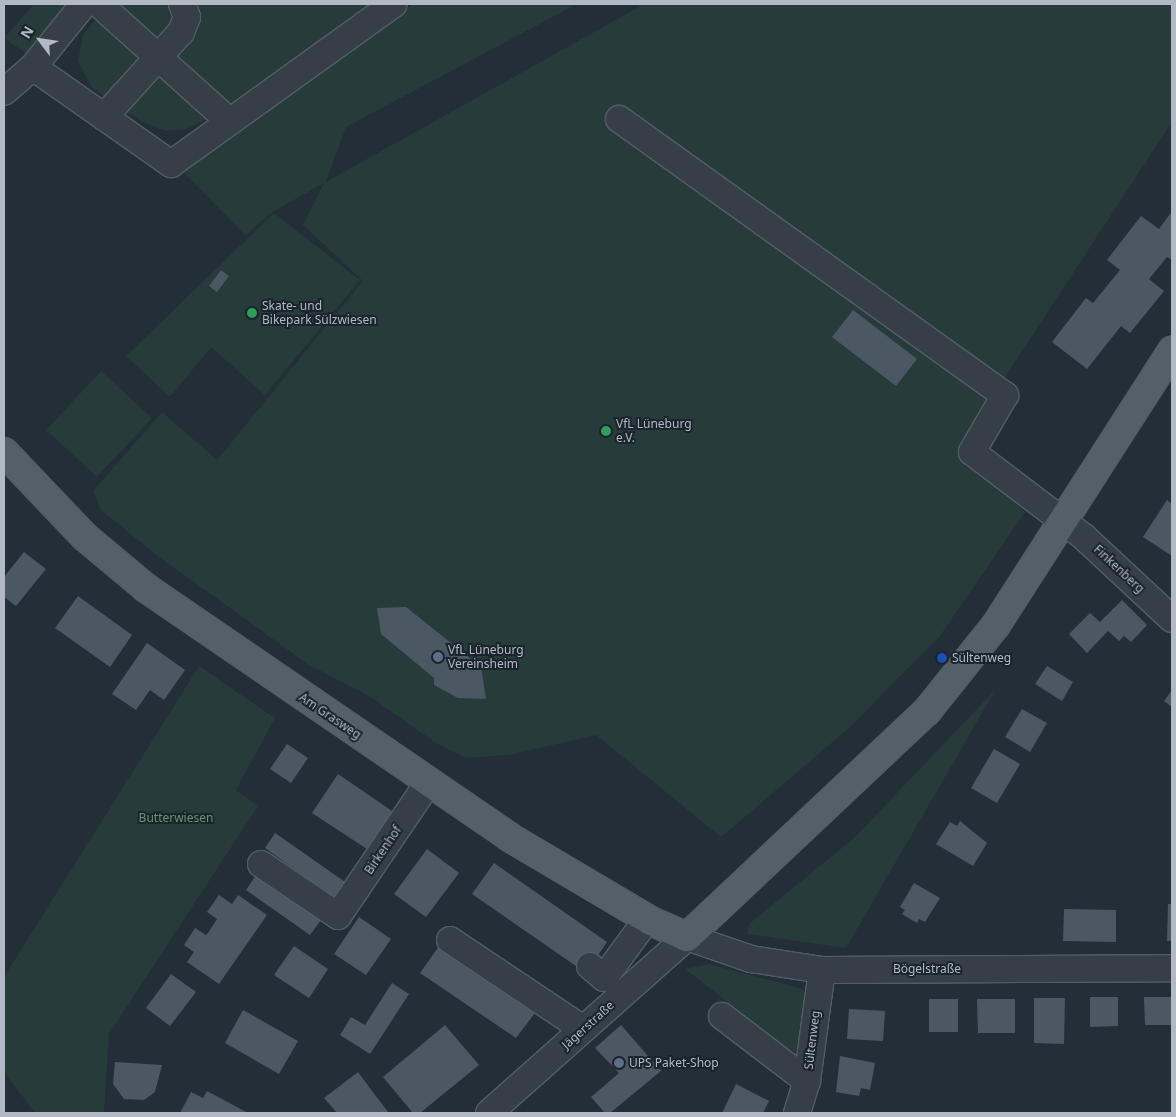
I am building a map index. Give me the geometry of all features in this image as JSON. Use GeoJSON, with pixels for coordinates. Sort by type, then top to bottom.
{"type":"FeatureCollection","features":[{"type":"Feature","properties":{"kind":"main road"},"geometry":{"type":"LineString","coordinates":[[687,937],[927,710],[996,626],[1172,351]]}},
{"type":"Feature","properties":{"kind":"main road","name":"Am Grasweg"},"geometry":{"type":"LineString","coordinates":[[4,452],[85,537],[146,588],[509,837],[648,918],[687,937]]}},
{"type":"Feature","properties":{"kind":"street"},"geometry":{"type":"LineString","coordinates":[[4,92],[33,67],[84,4]]}},
{"type":"Feature","properties":{"kind":"street"},"geometry":{"type":"LineString","coordinates":[[99,4],[230,122]]}},
{"type":"Feature","properties":{"kind":"street"},"geometry":{"type":"LineString","coordinates":[[104,117],[159,58],[185,26],[182,4]]}},
{"type":"Feature","properties":{"kind":"street"},"geometry":{"type":"LineString","coordinates":[[33,67],[171,164],[394,4]]}},
{"type":"Feature","properties":{"kind":"street","name":"Finkenberg"},"geometry":{"type":"LineString","coordinates":[[619,119],[1005,395],[972,452],[1063,522],[1172,619]]}},
{"type":"Feature","properties":{"kind":"street","name":"Birkenhof"},"geometry":{"type":"LineString","coordinates":[[261,864],[338,916],[428,783]]}},
{"type":"Feature","properties":{"kind":"street"},"geometry":{"type":"LineString","coordinates":[[590,966],[604,978],[648,918]]}},
{"type":"Feature","properties":{"kind":"street","name":"Bögelstraße"},"geometry":{"type":"LineString","coordinates":[[687,937],[750,958],[822,970],[1172,968]]}},
{"type":"Feature","properties":{"kind":"street","name":"Jägerstraße"},"geometry":{"type":"LineString","coordinates":[[489,1113],[687,937]]}},
{"type":"Feature","properties":{"kind":"street"},"geometry":{"type":"LineString","coordinates":[[450,940],[583,1029]]}},
{"type":"Feature","properties":{"kind":"street","name":"Sültenweg"},"geometry":{"type":"LineString","coordinates":[[798,1113],[807,1081],[822,970]]}},
{"type":"Feature","properties":{"kind":"street","name":"Sültenweg"},"geometry":{"type":"LineString","coordinates":[[722,1016],[807,1081]]}},
{"type":"Feature","properties":{"kind":"green space"},"geometry":{"type":"Polygon","coordinates":[[[34,4],[78,4],[34,59],[4,38],[34,4]]]}},
{"type":"Feature","properties":{"kind":"green space"},"geometry":{"type":"Polygon","coordinates":[[[116,4],[169,4],[177,18],[159,42],[116,4]]]}},
{"type":"Feature","properties":{"kind":"green space"},"geometry":{"type":"Polygon","coordinates":[[[193,4],[371,4],[229,104],[172,54],[193,4]]]}},
{"type":"Feature","properties":{"kind":"green space","name":"VfL Lüneburg e.V."},"geometry":{"type":"Polygon","coordinates":[[[413,4],[577,4],[346,127],[326,182],[644,4],[1172,4],[1172,122],[958,449],[1025,512],[940,636],[848,729],[721,837],[596,735],[509,755],[466,758],[436,743],[369,696],[309,665],[159,557],[101,510],[93,491],[162,412],[217,460],[363,281],[303,225],[324,183],[269,214],[246,236],[181,170],[413,4]]]}},
{"type":"Feature","properties":{"kind":"green space"},"geometry":{"type":"Polygon","coordinates":[[[98,17],[144,60],[108,99],[92,88],[78,61],[83,34],[98,17]]]}},
{"type":"Feature","properties":{"kind":"green space"},"geometry":{"type":"Polygon","coordinates":[[[157,72],[207,119],[187,129],[166,131],[142,122],[123,109],[157,72]]]}},
{"type":"Feature","properties":{"kind":"green space","name":"Skate- und Bikepark Sülzwiesen"},"geometry":{"type":"Polygon","coordinates":[[[274,213],[360,280],[265,395],[211,347],[170,397],[126,356],[274,213]]]}},
{"type":"Feature","properties":{"kind":"green space"},"geometry":{"type":"Polygon","coordinates":[[[101,371],[152,418],[97,477],[46,430],[101,371]]]}},
{"type":"Feature","properties":{"kind":"green space","name":"Butterwiesen"},"geometry":{"type":"Polygon","coordinates":[[[199,666],[275,718],[236,790],[258,806],[109,1034],[104,1113],[35,1113],[4,1072],[4,977],[199,666]]]}},
{"type":"Feature","properties":{"kind":"green space"},"geometry":{"type":"Polygon","coordinates":[[[996,689],[846,948],[747,934],[749,924],[854,838],[996,689]]]}},
{"type":"Feature","properties":{"kind":"green space"},"geometry":{"type":"Polygon","coordinates":[[[709,964],[803,989],[808,999],[803,1047],[795,1052],[786,1047],[685,969],[709,964]]]}},
{"type":"Feature","properties":{"kind":"building"},"geometry":{"type":"Polygon","coordinates":[[[1172,211],[1172,260],[1167,257],[1149,279],[1164,291],[1130,333],[1121,326],[1087,369],[1052,342],[1086,298],[1093,303],[1120,270],[1107,260],[1141,216],[1159,229],[1172,211]]]}},
{"type":"Feature","properties":{"kind":"building"},"geometry":{"type":"Polygon","coordinates":[[[221,270],[229,276],[217,292],[209,286],[221,270]]]}},
{"type":"Feature","properties":{"kind":"building"},"geometry":{"type":"Polygon","coordinates":[[[853,310],[917,359],[896,386],[832,337],[853,310]]]}},
{"type":"Feature","properties":{"kind":"building"},"geometry":{"type":"Polygon","coordinates":[[[1167,500],[1172,504],[1172,556],[1143,537],[1167,500]]]}},
{"type":"Feature","properties":{"kind":"building"},"geometry":{"type":"Polygon","coordinates":[[[24,552],[46,569],[16,606],[4,597],[4,577],[24,552]]]}},
{"type":"Feature","properties":{"kind":"building"},"geometry":{"type":"Polygon","coordinates":[[[78,596],[132,635],[110,667],[55,628],[78,596]]]}},
{"type":"Feature","properties":{"kind":"building"},"geometry":{"type":"Polygon","coordinates":[[[1122,600],[1147,625],[1131,642],[1124,636],[1119,641],[1108,631],[1087,653],[1069,634],[1090,613],[1100,622],[1122,600]]]}},
{"type":"Feature","properties":{"kind":"building","name":"VfL Lüneburg Vereinsheim"},"geometry":{"type":"Polygon","coordinates":[[[406,607],[481,667],[486,699],[458,698],[434,685],[434,678],[381,634],[377,608],[406,607]]]}},
{"type":"Feature","properties":{"kind":"building"},"geometry":{"type":"Polygon","coordinates":[[[147,643],[185,670],[164,700],[150,690],[136,710],[112,694],[147,643]]]}},
{"type":"Feature","properties":{"kind":"building"},"geometry":{"type":"Polygon","coordinates":[[[1047,666],[1073,682],[1062,701],[1035,684],[1047,666]]]}},
{"type":"Feature","properties":{"kind":"building"},"geometry":{"type":"Polygon","coordinates":[[[1172,690],[1172,707],[1164,701],[1172,690]]]}},
{"type":"Feature","properties":{"kind":"building"},"geometry":{"type":"Polygon","coordinates":[[[1022,709],[1047,723],[1030,752],[1005,737],[1022,709]]]}},
{"type":"Feature","properties":{"kind":"building"},"geometry":{"type":"Polygon","coordinates":[[[287,744],[308,758],[291,783],[270,769],[287,744]]]}},
{"type":"Feature","properties":{"kind":"building"},"geometry":{"type":"Polygon","coordinates":[[[994,749],[1020,764],[997,803],[971,788],[994,749]]]}},
{"type":"Feature","properties":{"kind":"building"},"geometry":{"type":"Polygon","coordinates":[[[338,774],[395,813],[370,851],[312,813],[338,774]]]}},
{"type":"Feature","properties":{"kind":"building"},"geometry":{"type":"Polygon","coordinates":[[[960,821],[987,843],[973,866],[936,844],[950,822],[957,826],[960,821]]]}},
{"type":"Feature","properties":{"kind":"building"},"geometry":{"type":"Polygon","coordinates":[[[275,833],[348,884],[337,900],[265,848],[275,833]]]}},
{"type":"Feature","properties":{"kind":"building"},"geometry":{"type":"Polygon","coordinates":[[[427,849],[459,873],[426,917],[394,894],[427,849]]]}},
{"type":"Feature","properties":{"kind":"building"},"geometry":{"type":"Polygon","coordinates":[[[494,863],[607,942],[586,973],[472,894],[494,863]]]}},
{"type":"Feature","properties":{"kind":"building"},"geometry":{"type":"Polygon","coordinates":[[[257,874],[321,920],[310,935],[246,890],[257,874]]]}},
{"type":"Feature","properties":{"kind":"building"},"geometry":{"type":"Polygon","coordinates":[[[914,883],[940,898],[925,922],[919,919],[917,923],[902,914],[905,910],[900,907],[914,883]]]}},
{"type":"Feature","properties":{"kind":"building"},"geometry":{"type":"Polygon","coordinates":[[[219,895],[232,904],[238,895],[267,915],[219,984],[187,962],[194,952],[184,945],[195,928],[206,935],[208,933],[217,919],[207,912],[219,895]]]}},
{"type":"Feature","properties":{"kind":"building"},"geometry":{"type":"Polygon","coordinates":[[[1168,904],[1172,904],[1172,941],[1167,941],[1168,904]]]}},
{"type":"Feature","properties":{"kind":"building"},"geometry":{"type":"Polygon","coordinates":[[[1064,909],[1116,910],[1116,942],[1063,941],[1064,909]]]}},
{"type":"Feature","properties":{"kind":"building"},"geometry":{"type":"Polygon","coordinates":[[[359,917],[391,939],[366,975],[334,954],[359,917]]]}},
{"type":"Feature","properties":{"kind":"building"},"geometry":{"type":"Polygon","coordinates":[[[442,942],[538,1009],[516,1038],[420,973],[442,942]]]}},
{"type":"Feature","properties":{"kind":"building"},"geometry":{"type":"Polygon","coordinates":[[[294,946],[328,969],[309,998],[274,975],[294,946]]]}},
{"type":"Feature","properties":{"kind":"building"},"geometry":{"type":"Polygon","coordinates":[[[171,974],[196,992],[170,1026],[146,1008],[171,974]]]}},
{"type":"Feature","properties":{"kind":"building"},"geometry":{"type":"Polygon","coordinates":[[[392,983],[409,994],[370,1054],[340,1035],[351,1017],[365,1025],[392,983]]]}},
{"type":"Feature","properties":{"kind":"building"},"geometry":{"type":"Polygon","coordinates":[[[1090,997],[1118,997],[1118,1026],[1090,1027],[1090,997]]]}},
{"type":"Feature","properties":{"kind":"building"},"geometry":{"type":"Polygon","coordinates":[[[1144,997],[1172,997],[1172,1025],[1145,1025],[1144,997]]]}},
{"type":"Feature","properties":{"kind":"building"},"geometry":{"type":"Polygon","coordinates":[[[1034,998],[1065,998],[1064,1044],[1034,1043],[1034,998]]]}},
{"type":"Feature","properties":{"kind":"building"},"geometry":{"type":"Polygon","coordinates":[[[929,999],[958,999],[958,1032],[929,1032],[929,999]]]}},
{"type":"Feature","properties":{"kind":"building"},"geometry":{"type":"Polygon","coordinates":[[[977,999],[1015,999],[1015,1033],[978,1033],[977,999]]]}},
{"type":"Feature","properties":{"kind":"building"},"geometry":{"type":"Polygon","coordinates":[[[849,1009],[885,1011],[883,1041],[847,1039],[849,1009]]]}},
{"type":"Feature","properties":{"kind":"building"},"geometry":{"type":"Polygon","coordinates":[[[243,1010],[298,1041],[279,1074],[225,1043],[243,1010]]]}},
{"type":"Feature","properties":{"kind":"building"},"geometry":{"type":"Polygon","coordinates":[[[445,1025],[479,1065],[420,1113],[413,1113],[383,1077],[445,1025]]]}},
{"type":"Feature","properties":{"kind":"building"},"geometry":{"type":"Polygon","coordinates":[[[621,1025],[661,1071],[610,1113],[605,1113],[591,1097],[619,1073],[595,1048],[621,1025]]]}},
{"type":"Feature","properties":{"kind":"building"},"geometry":{"type":"Polygon","coordinates":[[[840,1056],[875,1063],[870,1090],[861,1088],[859,1096],[836,1092],[840,1056]]]}},
{"type":"Feature","properties":{"kind":"building"},"geometry":{"type":"Polygon","coordinates":[[[115,1062],[162,1065],[155,1092],[144,1100],[124,1099],[113,1084],[115,1062]]]}},
{"type":"Feature","properties":{"kind":"building"},"geometry":{"type":"Polygon","coordinates":[[[358,1072],[389,1113],[337,1113],[324,1098],[358,1072]]]}},
{"type":"Feature","properties":{"kind":"building"},"geometry":{"type":"Polygon","coordinates":[[[736,1084],[769,1101],[763,1113],[722,1113],[736,1084]]]}},
{"type":"Feature","properties":{"kind":"building"},"geometry":{"type":"Polygon","coordinates":[[[207,1091],[248,1113],[180,1113],[191,1092],[203,1098],[207,1091]]]}},
{"type":"Feature","properties":{"kind":"place","name":"Skate- und Bikepark Sülzwiesen"},"geometry":{"type":"Point","coordinates":[252,313]}},
{"type":"Feature","properties":{"kind":"place","name":"VfL Lüneburg e.V."},"geometry":{"type":"Point","coordinates":[606,431]}},
{"type":"Feature","properties":{"kind":"place","name":"VfL Lüneburg Vereinsheim"},"geometry":{"type":"Point","coordinates":[438,657]}},
{"type":"Feature","properties":{"kind":"place","name":"Sültenweg"},"geometry":{"type":"Point","coordinates":[942,658]}},
{"type":"Feature","properties":{"kind":"place","name":"UPS Paket-Shop"},"geometry":{"type":"Point","coordinates":[619,1063]}}]}
